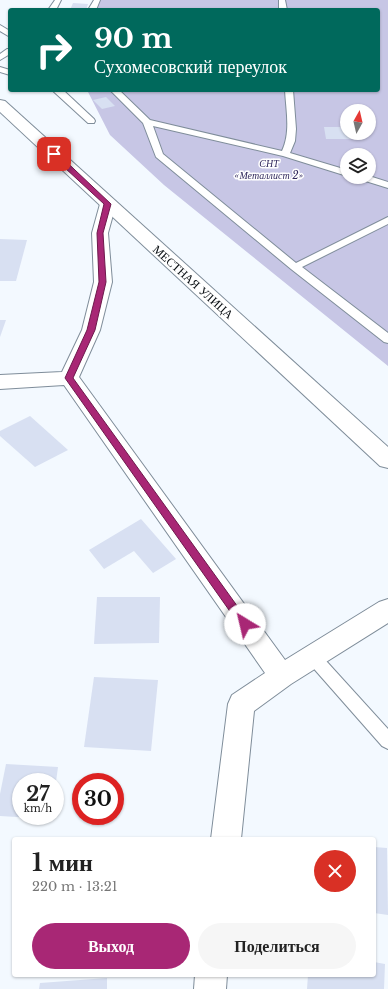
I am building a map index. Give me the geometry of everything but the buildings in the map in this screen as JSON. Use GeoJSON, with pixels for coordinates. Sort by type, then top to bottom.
{"type":"FeatureCollection","features":[{"type":"Feature","properties":{"kind":"street","name":"МЕСТНАЯ УЛИЦА"},"geometry":{"type":"LineString","coordinates":[[0,104],[388,460]]}},
{"type":"Feature","properties":{"kind":"street"},"geometry":{"type":"LineString","coordinates":[[69,378],[91,330],[103,282],[100,233],[108,204]]}},
{"type":"Feature","properties":{"kind":"street"},"geometry":{"type":"LineString","coordinates":[[0,382],[69,378]]}},
{"type":"Feature","properties":{"kind":"street"},"geometry":{"type":"LineString","coordinates":[[69,378],[282,676]]}},
{"type":"Feature","properties":{"kind":"street"},"geometry":{"type":"LineString","coordinates":[[226,837],[241,704],[282,676],[388,610]]}},
{"type":"Feature","properties":{"kind":"street"},"geometry":{"type":"LineString","coordinates":[[210,989],[211,977]]}},
{"type":"Feature","properties":{"kind":"lane"},"geometry":{"type":"LineString","coordinates":[[0,27],[8,33]]}},
{"type":"Feature","properties":{"kind":"lane"},"geometry":{"type":"LineString","coordinates":[[60,92],[91,121]]}},
{"type":"Feature","properties":{"kind":"lane"},"geometry":{"type":"LineString","coordinates":[[116,92],[147,122],[159,155],[295,267],[388,340]]}},
{"type":"Feature","properties":{"kind":"lane"},"geometry":{"type":"LineString","coordinates":[[285,154],[291,141],[289,92]]}},
{"type":"Feature","properties":{"kind":"lane"},"geometry":{"type":"LineString","coordinates":[[147,122],[285,154],[340,170]]}},
{"type":"Feature","properties":{"kind":"lane"},"geometry":{"type":"LineString","coordinates":[[376,181],[388,185]]}},
{"type":"Feature","properties":{"kind":"lane"},"geometry":{"type":"LineString","coordinates":[[295,267],[388,220]]}},
{"type":"Feature","properties":{"kind":"lane"},"geometry":{"type":"LineString","coordinates":[[313,657],[388,741]]}},
{"type":"Feature","properties":{"kind":"green space","name":"СНТ «Металлист 2»"},"geometry":{"type":"Polygon","coordinates":[[[100,0],[388,0],[388,366],[164,185],[110,135],[88,92],[380,92],[380,8],[96,8],[100,0]]]}},
{"type":"Feature","properties":{"kind":"route"},"geometry":{"type":"LineString","coordinates":[[54,154],[108,204],[100,233],[103,282],[91,330],[69,378],[245,624]]}}]}
